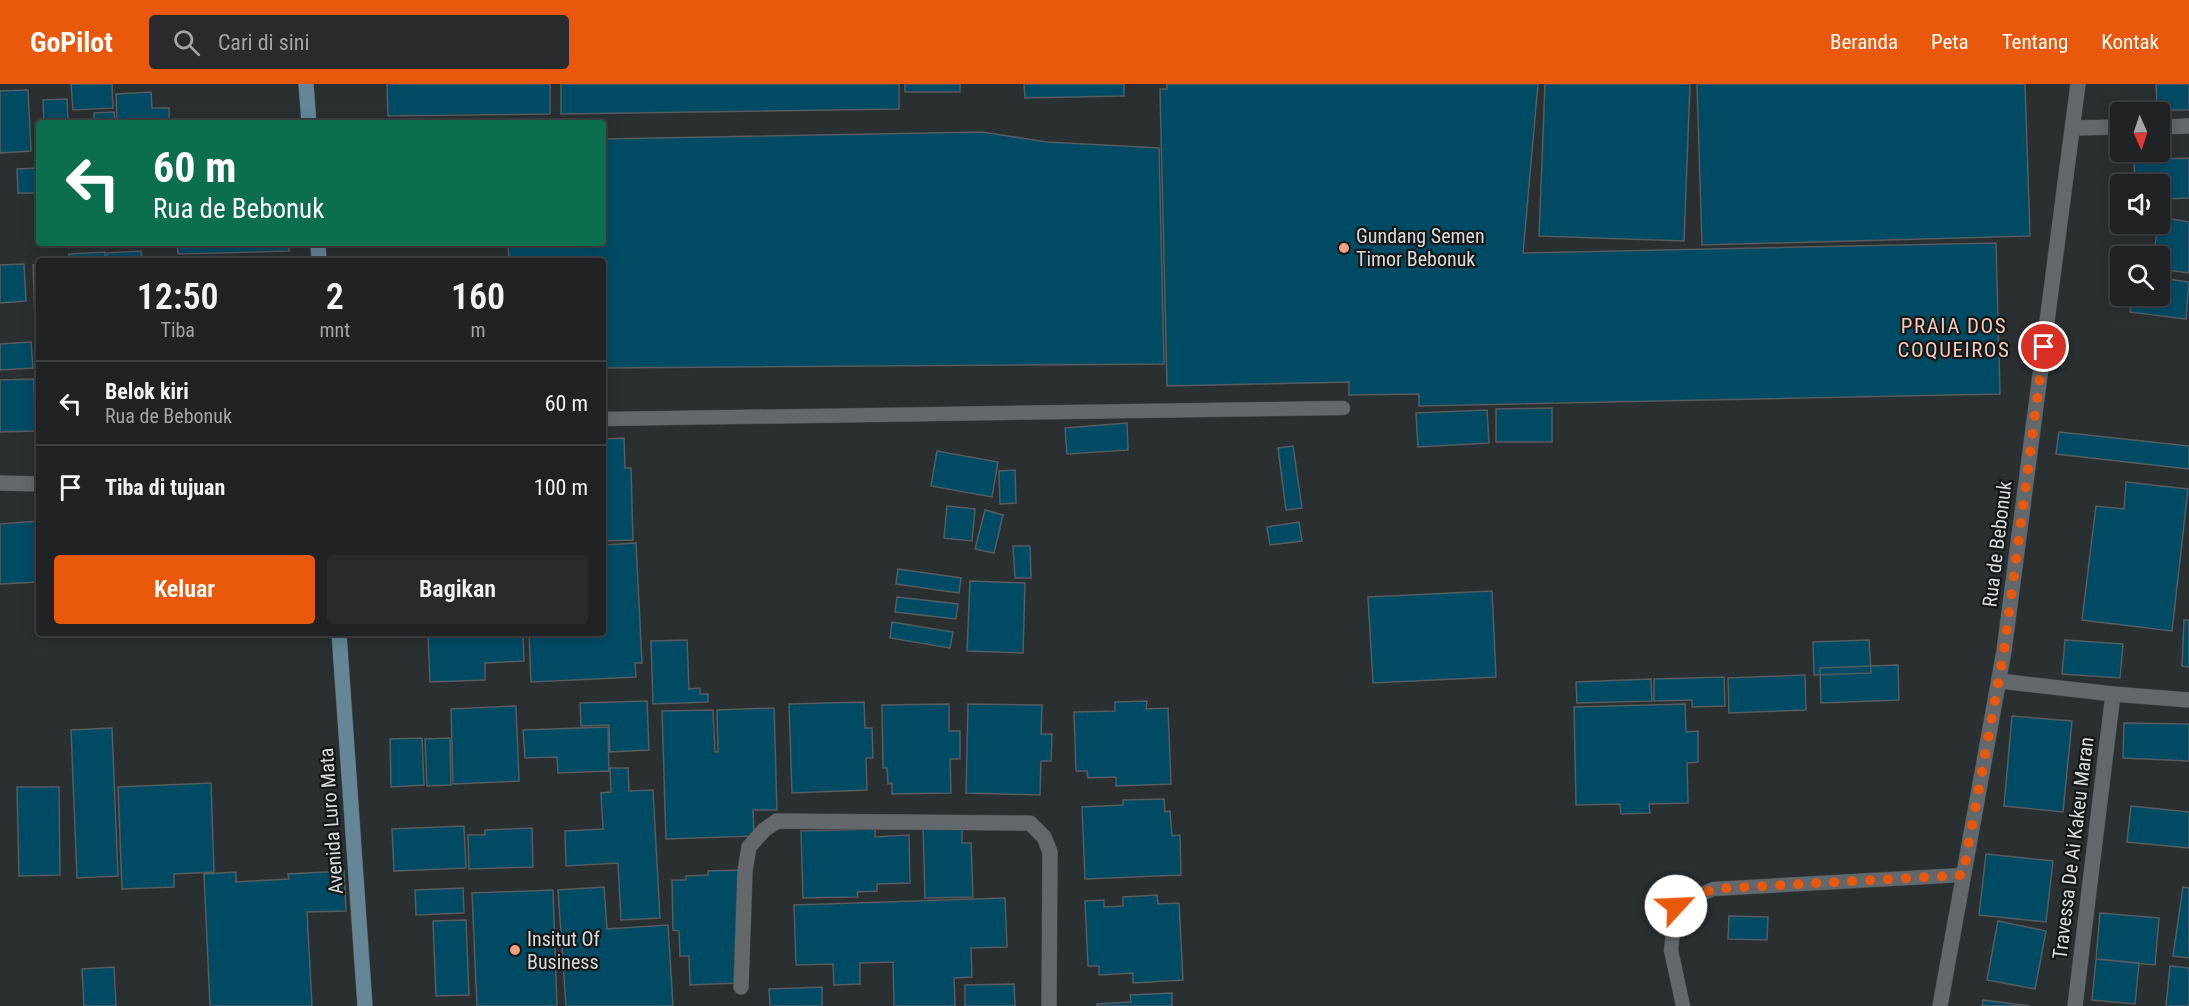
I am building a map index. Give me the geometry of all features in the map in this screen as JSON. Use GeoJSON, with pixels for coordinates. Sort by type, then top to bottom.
{"type":"FeatureCollection","features":[{"type":"Feature","properties":{"kind":"main road"},"geometry":{"type":"LineString","coordinates":[[306,84],[309,120]]}},
{"type":"Feature","properties":{"kind":"main road","name":"Avenida Luro Mata"},"geometry":{"type":"LineString","coordinates":[[339,636],[364,1006]]}},
{"type":"Feature","properties":{"kind":"street","name":"Rua de Bebonuk"},"geometry":{"type":"LineString","coordinates":[[1940,1006],[1999,681],[2078,84]]}},
{"type":"Feature","properties":{"kind":"street"},"geometry":{"type":"LineString","coordinates":[[2170,127],[2189,126]]}},
{"type":"Feature","properties":{"kind":"street"},"geometry":{"type":"LineString","coordinates":[[2073,128],[2110,127]]}},
{"type":"Feature","properties":{"kind":"street"},"geometry":{"type":"LineString","coordinates":[[0,483],[36,484]]}},
{"type":"Feature","properties":{"kind":"street"},"geometry":{"type":"LineString","coordinates":[[1999,681],[2189,700]]}},
{"type":"Feature","properties":{"kind":"street","name":"Travessa De Ai Kakeu Maran"},"geometry":{"type":"LineString","coordinates":[[2075,1006],[2113,694]]}},
{"type":"Feature","properties":{"kind":"street"},"geometry":{"type":"LineString","coordinates":[[741,987],[745,871],[749,847],[764,830],[777,821],[1030,823],[1044,837],[1050,852],[1049,1006]]}},
{"type":"Feature","properties":{"kind":"lane"},"geometry":{"type":"LineString","coordinates":[[606,419],[1343,408]]}},
{"type":"Feature","properties":{"kind":"lane"},"geometry":{"type":"LineString","coordinates":[[1683,1006],[1671,950],[1676,906],[1713,889],[1963,875]]}},
{"type":"Feature","properties":{"kind":"building"},"geometry":{"type":"Polygon","coordinates":[[[71,84],[112,84],[113,108],[73,110],[71,84]]]}},
{"type":"Feature","properties":{"kind":"building"},"geometry":{"type":"Polygon","coordinates":[[[387,84],[550,84],[550,114],[388,116],[387,84]]]}},
{"type":"Feature","properties":{"kind":"building"},"geometry":{"type":"Polygon","coordinates":[[[561,84],[899,84],[899,109],[561,114],[561,84]]]}},
{"type":"Feature","properties":{"kind":"building"},"geometry":{"type":"Polygon","coordinates":[[[905,84],[960,84],[960,92],[905,92],[905,84]]]}},
{"type":"Feature","properties":{"kind":"building"},"geometry":{"type":"Polygon","coordinates":[[[1024,84],[1124,84],[1124,96],[1025,98],[1024,84]]]}},
{"type":"Feature","properties":{"kind":"building","name":"Gundang Semen Timor Bebonuk"},"geometry":{"type":"Polygon","coordinates":[[[1167,84],[1538,84],[1523,253],[1996,243],[2000,394],[1419,406],[1419,394],[1349,395],[1349,382],[1167,386],[1160,89],[1167,89],[1167,84]]]}},
{"type":"Feature","properties":{"kind":"building"},"geometry":{"type":"Polygon","coordinates":[[[1545,84],[1690,84],[1684,241],[1539,236],[1545,84]]]}},
{"type":"Feature","properties":{"kind":"building"},"geometry":{"type":"Polygon","coordinates":[[[1697,84],[2025,84],[2030,236],[1702,245],[1697,84]]]}},
{"type":"Feature","properties":{"kind":"building"},"geometry":{"type":"Polygon","coordinates":[[[2156,84],[2189,84],[2189,110],[2170,110],[2170,102],[2157,102],[2156,84]]]}},
{"type":"Feature","properties":{"kind":"building"},"geometry":{"type":"Polygon","coordinates":[[[28,90],[31,151],[0,153],[0,91],[28,90]]]}},
{"type":"Feature","properties":{"kind":"building"},"geometry":{"type":"Polygon","coordinates":[[[151,92],[152,108],[169,108],[169,120],[117,120],[116,94],[151,92]]]}},
{"type":"Feature","properties":{"kind":"building"},"geometry":{"type":"Polygon","coordinates":[[[67,99],[68,120],[44,120],[43,100],[67,99]]]}},
{"type":"Feature","properties":{"kind":"building"},"geometry":{"type":"Polygon","coordinates":[[[114,112],[115,120],[94,120],[94,113],[114,112]]]}},
{"type":"Feature","properties":{"kind":"building"},"geometry":{"type":"Polygon","coordinates":[[[982,132],[1047,142],[1159,148],[1164,364],[606,368],[606,258],[509,258],[508,246],[606,246],[606,139],[982,132]]]}},
{"type":"Feature","properties":{"kind":"building"},"geometry":{"type":"Polygon","coordinates":[[[2189,158],[2189,198],[2170,199],[2170,174],[2135,174],[2134,162],[2170,162],[2170,159],[2189,158]]]}},
{"type":"Feature","properties":{"kind":"building"},"geometry":{"type":"Polygon","coordinates":[[[36,168],[36,193],[18,193],[17,169],[36,168]]]}},
{"type":"Feature","properties":{"kind":"building"},"geometry":{"type":"Polygon","coordinates":[[[2170,219],[2189,222],[2189,273],[2170,270],[2170,246],[2155,246],[2157,234],[2170,234],[2170,219]]]}},
{"type":"Feature","properties":{"kind":"building"},"geometry":{"type":"Polygon","coordinates":[[[177,246],[289,246],[289,251],[178,254],[177,246]]]}},
{"type":"Feature","properties":{"kind":"building"},"geometry":{"type":"Polygon","coordinates":[[[141,251],[142,258],[107,258],[107,253],[141,251]]]}},
{"type":"Feature","properties":{"kind":"building"},"geometry":{"type":"Polygon","coordinates":[[[105,252],[105,258],[70,258],[69,254],[105,252]]]}},
{"type":"Feature","properties":{"kind":"building"},"geometry":{"type":"Polygon","coordinates":[[[24,264],[26,301],[0,303],[0,265],[24,264]]]}},
{"type":"Feature","properties":{"kind":"building"},"geometry":{"type":"Polygon","coordinates":[[[36,264],[36,348],[33,265],[36,264]]]}},
{"type":"Feature","properties":{"kind":"building"},"geometry":{"type":"Polygon","coordinates":[[[2170,279],[2189,282],[2186,319],[2130,312],[2131,306],[2170,306],[2170,279]]]}},
{"type":"Feature","properties":{"kind":"building"},"geometry":{"type":"Polygon","coordinates":[[[31,342],[33,368],[0,370],[0,344],[31,342]]]}},
{"type":"Feature","properties":{"kind":"building"},"geometry":{"type":"Polygon","coordinates":[[[34,379],[35,431],[0,432],[0,380],[34,379]]]}},
{"type":"Feature","properties":{"kind":"building"},"geometry":{"type":"Polygon","coordinates":[[[1552,408],[1552,442],[1496,442],[1496,409],[1552,408]]]}},
{"type":"Feature","properties":{"kind":"building"},"geometry":{"type":"Polygon","coordinates":[[[1487,410],[1489,443],[1418,447],[1416,413],[1487,410]]]}},
{"type":"Feature","properties":{"kind":"building"},"geometry":{"type":"Polygon","coordinates":[[[1127,423],[1128,450],[1067,454],[1065,428],[1127,423]]]}},
{"type":"Feature","properties":{"kind":"building"},"geometry":{"type":"Polygon","coordinates":[[[2059,432],[2189,446],[2189,469],[2056,454],[2059,432]]]}},
{"type":"Feature","properties":{"kind":"building"},"geometry":{"type":"Polygon","coordinates":[[[624,438],[625,468],[631,468],[633,540],[606,541],[606,439],[624,438]]]}},
{"type":"Feature","properties":{"kind":"building"},"geometry":{"type":"Polygon","coordinates":[[[1293,446],[1302,508],[1286,510],[1278,448],[1293,446]]]}},
{"type":"Feature","properties":{"kind":"building"},"geometry":{"type":"Polygon","coordinates":[[[937,451],[998,462],[992,497],[931,486],[937,451]]]}},
{"type":"Feature","properties":{"kind":"building"},"geometry":{"type":"Polygon","coordinates":[[[1015,470],[1016,503],[1000,504],[999,471],[1015,470]]]}},
{"type":"Feature","properties":{"kind":"building"},"geometry":{"type":"Polygon","coordinates":[[[2126,482],[2188,489],[2172,631],[2082,620],[2096,506],[2124,509],[2126,482]]]}},
{"type":"Feature","properties":{"kind":"building"},"geometry":{"type":"Polygon","coordinates":[[[947,506],[975,509],[972,541],[944,538],[947,506]]]}},
{"type":"Feature","properties":{"kind":"building"},"geometry":{"type":"Polygon","coordinates":[[[985,510],[1003,515],[994,553],[975,549],[985,510]]]}},
{"type":"Feature","properties":{"kind":"building"},"geometry":{"type":"Polygon","coordinates":[[[36,521],[36,582],[0,584],[0,524],[36,521]]]}},
{"type":"Feature","properties":{"kind":"building"},"geometry":{"type":"Polygon","coordinates":[[[1299,522],[1302,541],[1270,545],[1267,527],[1299,522]]]}},
{"type":"Feature","properties":{"kind":"building"},"geometry":{"type":"Polygon","coordinates":[[[636,543],[642,663],[635,663],[636,677],[531,682],[529,636],[606,636],[606,545],[636,543]]]}},
{"type":"Feature","properties":{"kind":"building"},"geometry":{"type":"Polygon","coordinates":[[[1013,546],[1030,546],[1031,578],[1015,578],[1013,546]]]}},
{"type":"Feature","properties":{"kind":"building"},"geometry":{"type":"Polygon","coordinates":[[[898,569],[961,578],[959,593],[896,584],[898,569]]]}},
{"type":"Feature","properties":{"kind":"building"},"geometry":{"type":"Polygon","coordinates":[[[970,581],[1025,583],[1023,653],[967,651],[970,581]]]}},
{"type":"Feature","properties":{"kind":"building"},"geometry":{"type":"Polygon","coordinates":[[[1492,591],[1496,677],[1373,683],[1368,597],[1492,591]]]}},
{"type":"Feature","properties":{"kind":"building"},"geometry":{"type":"Polygon","coordinates":[[[897,597],[958,604],[956,619],[895,612],[897,597]]]}},
{"type":"Feature","properties":{"kind":"building"},"geometry":{"type":"Polygon","coordinates":[[[2184,620],[2189,620],[2189,667],[2182,666],[2184,620]]]}},
{"type":"Feature","properties":{"kind":"building"},"geometry":{"type":"Polygon","coordinates":[[[892,622],[953,632],[950,648],[890,638],[892,622]]]}},
{"type":"Feature","properties":{"kind":"building"},"geometry":{"type":"Polygon","coordinates":[[[428,636],[523,636],[524,661],[485,663],[485,680],[430,682],[428,636]]]}},
{"type":"Feature","properties":{"kind":"building"},"geometry":{"type":"Polygon","coordinates":[[[687,640],[689,689],[700,688],[700,694],[708,694],[708,702],[653,704],[651,641],[687,640]]]}},
{"type":"Feature","properties":{"kind":"building"},"geometry":{"type":"Polygon","coordinates":[[[1869,640],[1871,673],[1814,675],[1813,642],[1869,640]]]}},
{"type":"Feature","properties":{"kind":"building"},"geometry":{"type":"Polygon","coordinates":[[[2065,640],[2123,644],[2120,678],[2062,674],[2065,640]]]}},
{"type":"Feature","properties":{"kind":"building"},"geometry":{"type":"Polygon","coordinates":[[[1898,665],[1899,700],[1821,703],[1820,668],[1898,665]]]}},
{"type":"Feature","properties":{"kind":"building"},"geometry":{"type":"Polygon","coordinates":[[[1805,675],[1806,710],[1729,713],[1728,678],[1805,675]]]}},
{"type":"Feature","properties":{"kind":"building"},"geometry":{"type":"Polygon","coordinates":[[[1724,677],[1725,706],[1692,707],[1692,700],[1654,701],[1654,679],[1724,677]]]}},
{"type":"Feature","properties":{"kind":"building"},"geometry":{"type":"Polygon","coordinates":[[[1651,679],[1652,701],[1577,703],[1576,682],[1651,679]]]}},
{"type":"Feature","properties":{"kind":"building"},"geometry":{"type":"Polygon","coordinates":[[[647,701],[649,750],[610,752],[609,725],[581,726],[580,703],[647,701]]]}},
{"type":"Feature","properties":{"kind":"building"},"geometry":{"type":"Polygon","coordinates":[[[1147,701],[1146,709],[1168,708],[1171,784],[1116,786],[1116,777],[1088,778],[1087,771],[1076,771],[1074,712],[1115,711],[1115,702],[1147,701]]]}},
{"type":"Feature","properties":{"kind":"building"},"geometry":{"type":"Polygon","coordinates":[[[864,702],[865,728],[872,728],[873,758],[866,758],[867,790],[792,793],[789,704],[864,702]]]}},
{"type":"Feature","properties":{"kind":"building"},"geometry":{"type":"Polygon","coordinates":[[[949,704],[949,731],[960,731],[960,759],[950,759],[951,793],[892,794],[892,783],[888,784],[887,768],[883,768],[882,705],[949,704]]]}},
{"type":"Feature","properties":{"kind":"building"},"geometry":{"type":"Polygon","coordinates":[[[968,704],[1042,705],[1041,734],[1052,734],[1051,761],[1041,761],[1040,795],[966,793],[968,704]]]}},
{"type":"Feature","properties":{"kind":"building"},"geometry":{"type":"Polygon","coordinates":[[[1685,704],[1686,732],[1698,731],[1698,762],[1687,763],[1688,803],[1649,804],[1650,813],[1621,814],[1620,804],[1576,805],[1574,707],[1685,704]]]}},
{"type":"Feature","properties":{"kind":"building"},"geometry":{"type":"Polygon","coordinates":[[[516,706],[519,781],[453,784],[451,709],[516,706]]]}},
{"type":"Feature","properties":{"kind":"building"},"geometry":{"type":"Polygon","coordinates":[[[774,708],[777,810],[753,810],[754,836],[666,839],[662,711],[713,710],[715,752],[718,752],[717,710],[774,708]]]}},
{"type":"Feature","properties":{"kind":"building"},"geometry":{"type":"Polygon","coordinates":[[[2012,716],[2072,721],[2063,812],[2004,806],[2012,716]]]}},
{"type":"Feature","properties":{"kind":"building"},"geometry":{"type":"Polygon","coordinates":[[[2124,723],[2189,724],[2189,761],[2123,758],[2124,723]]]}},
{"type":"Feature","properties":{"kind":"building"},"geometry":{"type":"Polygon","coordinates":[[[608,727],[609,771],[558,773],[557,757],[525,758],[523,730],[608,727]]]}},
{"type":"Feature","properties":{"kind":"building"},"geometry":{"type":"Polygon","coordinates":[[[112,728],[118,876],[77,878],[71,730],[112,728]]]}},
{"type":"Feature","properties":{"kind":"building"},"geometry":{"type":"Polygon","coordinates":[[[422,738],[424,785],[391,787],[390,739],[422,738]]]}},
{"type":"Feature","properties":{"kind":"building"},"geometry":{"type":"Polygon","coordinates":[[[450,738],[451,785],[427,786],[425,739],[450,738]]]}},
{"type":"Feature","properties":{"kind":"building"},"geometry":{"type":"Polygon","coordinates":[[[610,768],[628,768],[629,791],[653,790],[660,918],[621,920],[618,863],[566,866],[565,831],[603,829],[601,793],[611,792],[610,768]]]}},
{"type":"Feature","properties":{"kind":"building"},"geometry":{"type":"Polygon","coordinates":[[[211,783],[214,872],[174,874],[174,887],[122,889],[118,787],[211,783]]]}},
{"type":"Feature","properties":{"kind":"building"},"geometry":{"type":"Polygon","coordinates":[[[17,787],[59,787],[60,875],[19,876],[17,787]]]}},
{"type":"Feature","properties":{"kind":"building"},"geometry":{"type":"Polygon","coordinates":[[[1164,799],[1165,812],[1170,811],[1172,836],[1180,835],[1181,875],[1085,879],[1082,807],[1123,805],[1123,800],[1164,799]]]}},
{"type":"Feature","properties":{"kind":"building"},"geometry":{"type":"Polygon","coordinates":[[[2131,806],[2189,812],[2189,848],[2127,842],[2131,806]]]}},
{"type":"Feature","properties":{"kind":"building"},"geometry":{"type":"Polygon","coordinates":[[[962,824],[962,843],[971,843],[973,897],[925,898],[923,825],[962,824]]]}},
{"type":"Feature","properties":{"kind":"building"},"geometry":{"type":"Polygon","coordinates":[[[464,826],[466,868],[394,871],[392,829],[464,826]]]}},
{"type":"Feature","properties":{"kind":"building"},"geometry":{"type":"Polygon","coordinates":[[[532,828],[533,867],[469,869],[468,835],[485,835],[485,830],[532,828]]]}},
{"type":"Feature","properties":{"kind":"building"},"geometry":{"type":"Polygon","coordinates":[[[875,829],[875,837],[909,835],[910,883],[877,884],[877,891],[857,892],[858,897],[803,898],[801,831],[875,829]]]}},
{"type":"Feature","properties":{"kind":"building"},"geometry":{"type":"Polygon","coordinates":[[[1986,854],[2053,861],[2046,922],[1979,915],[1986,854]]]}},
{"type":"Feature","properties":{"kind":"building"},"geometry":{"type":"Polygon","coordinates":[[[739,870],[738,983],[690,985],[689,956],[680,956],[679,931],[673,930],[672,880],[686,880],[686,876],[708,875],[708,871],[739,870]]]}},
{"type":"Feature","properties":{"kind":"building"},"geometry":{"type":"Polygon","coordinates":[[[344,871],[346,911],[307,912],[312,1006],[210,1006],[204,874],[236,872],[236,882],[289,879],[288,874],[344,871]]]}},
{"type":"Feature","properties":{"kind":"building"},"geometry":{"type":"Polygon","coordinates":[[[604,887],[607,929],[668,925],[673,1006],[566,1006],[558,890],[604,887]]]}},
{"type":"Feature","properties":{"kind":"building"},"geometry":{"type":"Polygon","coordinates":[[[2183,887],[2189,888],[2189,958],[2173,956],[2183,887]]]}},
{"type":"Feature","properties":{"kind":"building"},"geometry":{"type":"Polygon","coordinates":[[[463,888],[464,913],[416,915],[415,890],[463,888]]]}},
{"type":"Feature","properties":{"kind":"building","name":"Insitut Of Business"},"geometry":{"type":"Polygon","coordinates":[[[553,890],[557,1006],[477,1006],[472,893],[553,890]]]}},
{"type":"Feature","properties":{"kind":"building"},"geometry":{"type":"Polygon","coordinates":[[[1157,895],[1158,904],[1179,903],[1183,980],[1133,983],[1133,973],[1099,975],[1099,966],[1088,966],[1085,901],[1104,900],[1104,907],[1123,906],[1123,897],[1157,895]]]}},
{"type":"Feature","properties":{"kind":"building"},"geometry":{"type":"Polygon","coordinates":[[[1005,898],[1007,947],[971,948],[972,977],[954,978],[955,1006],[894,1006],[893,962],[860,963],[860,984],[834,985],[833,964],[796,965],[794,905],[1005,898]]]}},
{"type":"Feature","properties":{"kind":"building"},"geometry":{"type":"Polygon","coordinates":[[[2100,913],[2159,918],[2155,965],[2096,959],[2100,913]]]}},
{"type":"Feature","properties":{"kind":"building"},"geometry":{"type":"Polygon","coordinates":[[[1729,916],[1768,917],[1767,940],[1728,939],[1729,916]]]}},
{"type":"Feature","properties":{"kind":"building"},"geometry":{"type":"Polygon","coordinates":[[[466,920],[469,995],[436,996],[433,921],[466,920]]]}},
{"type":"Feature","properties":{"kind":"building"},"geometry":{"type":"Polygon","coordinates":[[[1998,921],[2046,931],[2035,989],[1987,980],[1998,921]]]}},
{"type":"Feature","properties":{"kind":"building"},"geometry":{"type":"Polygon","coordinates":[[[2096,959],[2139,963],[2135,1004],[2092,1000],[2096,959]]]}},
{"type":"Feature","properties":{"kind":"building"},"geometry":{"type":"Polygon","coordinates":[[[2170,966],[2189,968],[2189,1006],[2166,1006],[2170,966]]]}},
{"type":"Feature","properties":{"kind":"building"},"geometry":{"type":"Polygon","coordinates":[[[114,967],[116,1006],[84,1006],[82,969],[114,967]]]}},
{"type":"Feature","properties":{"kind":"building"},"geometry":{"type":"Polygon","coordinates":[[[1014,984],[1015,1006],[965,1006],[965,985],[1014,984]]]}},
{"type":"Feature","properties":{"kind":"building"},"geometry":{"type":"Polygon","coordinates":[[[822,987],[822,1006],[770,1006],[769,989],[822,987]]]}},
{"type":"Feature","properties":{"kind":"building"},"geometry":{"type":"Polygon","coordinates":[[[1172,993],[1172,1006],[1097,1006],[1097,1004],[1131,1002],[1130,995],[1172,993]]]}},
{"type":"Feature","properties":{"kind":"building"},"geometry":{"type":"Polygon","coordinates":[[[1983,1000],[2030,1006],[1982,1006],[1983,1000]]]}},
{"type":"Feature","properties":{"kind":"place","name":"Gundang Semen Timor Bebonuk"},"geometry":{"type":"Point","coordinates":[1344,248]}},
{"type":"Feature","properties":{"kind":"place","name":"Insitut Of Business"},"geometry":{"type":"Point","coordinates":[515,950]}},
{"type":"Feature","properties":{"kind":"district","name":"PRAIA DOS COQUEIROS"},"geometry":{"type":"Point","coordinates":[1954,338]}},
{"type":"Feature","properties":{"kind":"route"},"geometry":{"type":"LineString","coordinates":[[1676,906],[1713,889],[1963,875],[2004,651],[2044,347]]}}]}
